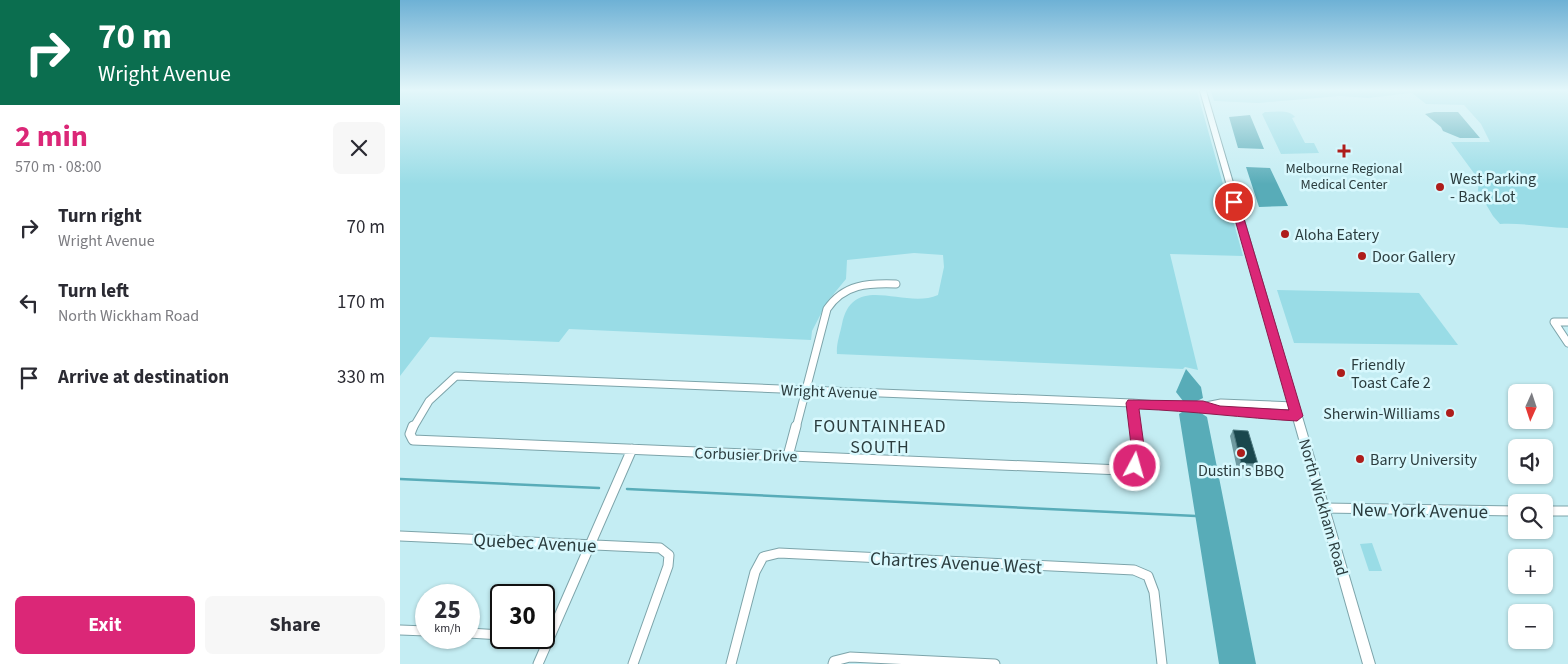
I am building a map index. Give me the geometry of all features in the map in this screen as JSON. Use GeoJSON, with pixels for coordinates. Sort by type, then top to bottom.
{"type":"FeatureCollection","features":[{"type":"Feature","properties":{"kind":"main road","name":"North Wickham Road"},"geometry":{"type":"LineString","coordinates":[[1212,122],[1369,664]]}},
{"type":"Feature","properties":{"kind":"street"},"geometry":{"type":"LineString","coordinates":[[788,456],[827,309],[833,298],[852,286],[871,283],[896,284]]}},
{"type":"Feature","properties":{"kind":"street"},"geometry":{"type":"LineString","coordinates":[[1568,322],[1554,322],[1568,343]]}},
{"type":"Feature","properties":{"kind":"street","name":"Wright Avenue"},"geometry":{"type":"LineString","coordinates":[[413,440],[410,434],[413,426],[440,386],[456,376],[1203,406],[1220,411],[1296,411]]}},
{"type":"Feature","properties":{"kind":"street","name":"Corbusier Drive"},"geometry":{"type":"LineString","coordinates":[[413,440],[1122,470],[1135,466],[1139,453],[1132,403]]}},
{"type":"Feature","properties":{"kind":"street"},"geometry":{"type":"LineString","coordinates":[[555,618],[632,449]]}},
{"type":"Feature","properties":{"kind":"street","name":"New York Avenue"},"geometry":{"type":"LineString","coordinates":[[1324,508],[1508,511]]}},
{"type":"Feature","properties":{"kind":"street"},"geometry":{"type":"LineString","coordinates":[[1553,511],[1568,511]]}},
{"type":"Feature","properties":{"kind":"street","name":"Quebec Avenue"},"geometry":{"type":"LineString","coordinates":[[400,536],[660,548],[668,554],[668,566],[634,664]]}},
{"type":"Feature","properties":{"kind":"street","name":"Chartres Avenue West"},"geometry":{"type":"LineString","coordinates":[[731,664],[755,572],[763,557],[780,553],[1134,570],[1148,576],[1154,592],[1162,664]]}},
{"type":"Feature","properties":{"kind":"street"},"geometry":{"type":"LineString","coordinates":[[400,630],[415,631]]}},
{"type":"Feature","properties":{"kind":"street"},"geometry":{"type":"LineString","coordinates":[[538,664],[542,649]]}},
{"type":"Feature","properties":{"kind":"street"},"geometry":{"type":"LineString","coordinates":[[833,663],[850,657],[995,664]]}},
{"type":"Feature","properties":{"kind":"shaded area"},"geometry":{"type":"Polygon","coordinates":[[[400,122],[1206,122],[1243,256],[1170,254],[1198,370],[1185,367],[1183,369],[837,354],[842,324],[848,308],[857,299],[868,295],[925,298],[938,295],[944,267],[943,255],[914,253],[847,260],[846,279],[827,302],[812,331],[811,340],[569,329],[559,342],[430,337],[400,376],[400,122]]]}},
{"type":"Feature","properties":{"kind":"shaded area"},"geometry":{"type":"Polygon","coordinates":[[[1230,122],[1253,122],[1264,149],[1238,148],[1230,122]]]}},
{"type":"Feature","properties":{"kind":"shaded area"},"geometry":{"type":"Polygon","coordinates":[[[1266,122],[1294,122],[1305,143],[1314,143],[1319,153],[1281,154],[1266,122]]]}},
{"type":"Feature","properties":{"kind":"shaded area"},"geometry":{"type":"Polygon","coordinates":[[[1435,122],[1466,122],[1480,138],[1460,138],[1443,131],[1435,122]]]}},
{"type":"Feature","properties":{"kind":"shaded area"},"geometry":{"type":"Polygon","coordinates":[[[1479,122],[1568,122],[1568,228],[1500,224],[1493,216],[1478,191],[1479,180],[1451,142],[1490,142],[1479,122]]]}},
{"type":"Feature","properties":{"kind":"shaded area"},"geometry":{"type":"Polygon","coordinates":[[[1246,167],[1270,168],[1288,206],[1259,207],[1246,167]]]}},
{"type":"Feature","properties":{"kind":"shaded area"},"geometry":{"type":"Polygon","coordinates":[[[1277,290],[1419,293],[1458,345],[1294,343],[1277,290]]]}},
{"type":"Feature","properties":{"kind":"shaded area"},"geometry":{"type":"Polygon","coordinates":[[[1186,369],[1201,387],[1203,398],[1197,401],[1201,413],[1207,417],[1256,664],[1219,664],[1179,414],[1185,410],[1183,401],[1176,392],[1186,369]]]}},
{"type":"Feature","properties":{"kind":"shaded area"},"geometry":{"type":"Polygon","coordinates":[[[1372,543],[1382,571],[1369,571],[1360,544],[1372,543]]]}},
{"type":"Feature","properties":{"kind":"building"},"geometry":{"type":"Polygon","coordinates":[[[1233,430],[1248,431],[1258,464],[1241,463],[1233,430]]]}},
{"type":"Feature","properties":{"kind":"waterway"},"geometry":{"type":"LineString","coordinates":[[400,479],[599,488]]}},
{"type":"Feature","properties":{"kind":"waterway"},"geometry":{"type":"LineString","coordinates":[[627,489],[1196,516]]}},
{"type":"Feature","properties":{"kind":"place","name":"Melbourne Regional Medical Center"},"geometry":{"type":"Point","coordinates":[1344,151]}},
{"type":"Feature","properties":{"kind":"place","name":"West Parking - Back Lot"},"geometry":{"type":"Point","coordinates":[1440,187]}},
{"type":"Feature","properties":{"kind":"place","name":"Aloha Eatery"},"geometry":{"type":"Point","coordinates":[1285,234]}},
{"type":"Feature","properties":{"kind":"place","name":"Door Gallery"},"geometry":{"type":"Point","coordinates":[1362,256]}},
{"type":"Feature","properties":{"kind":"place","name":"Friendly Toast Cafe 2"},"geometry":{"type":"Point","coordinates":[1341,373]}},
{"type":"Feature","properties":{"kind":"place","name":"Sherwin-Williams"},"geometry":{"type":"Point","coordinates":[1450,413]}},
{"type":"Feature","properties":{"kind":"place","name":"Dustin's BBQ"},"geometry":{"type":"Point","coordinates":[1241,453]}},
{"type":"Feature","properties":{"kind":"place","name":"Barry University"},"geometry":{"type":"Point","coordinates":[1360,459]}},
{"type":"Feature","properties":{"kind":"district","name":"FOUNTAINHEAD SOUTH"},"geometry":{"type":"Point","coordinates":[880,436]}},
{"type":"Feature","properties":{"kind":"route"},"geometry":{"type":"LineString","coordinates":[[1135,466],[1139,453],[1132,403],[1203,406],[1220,411],[1297,416],[1234,202]]}}]}
